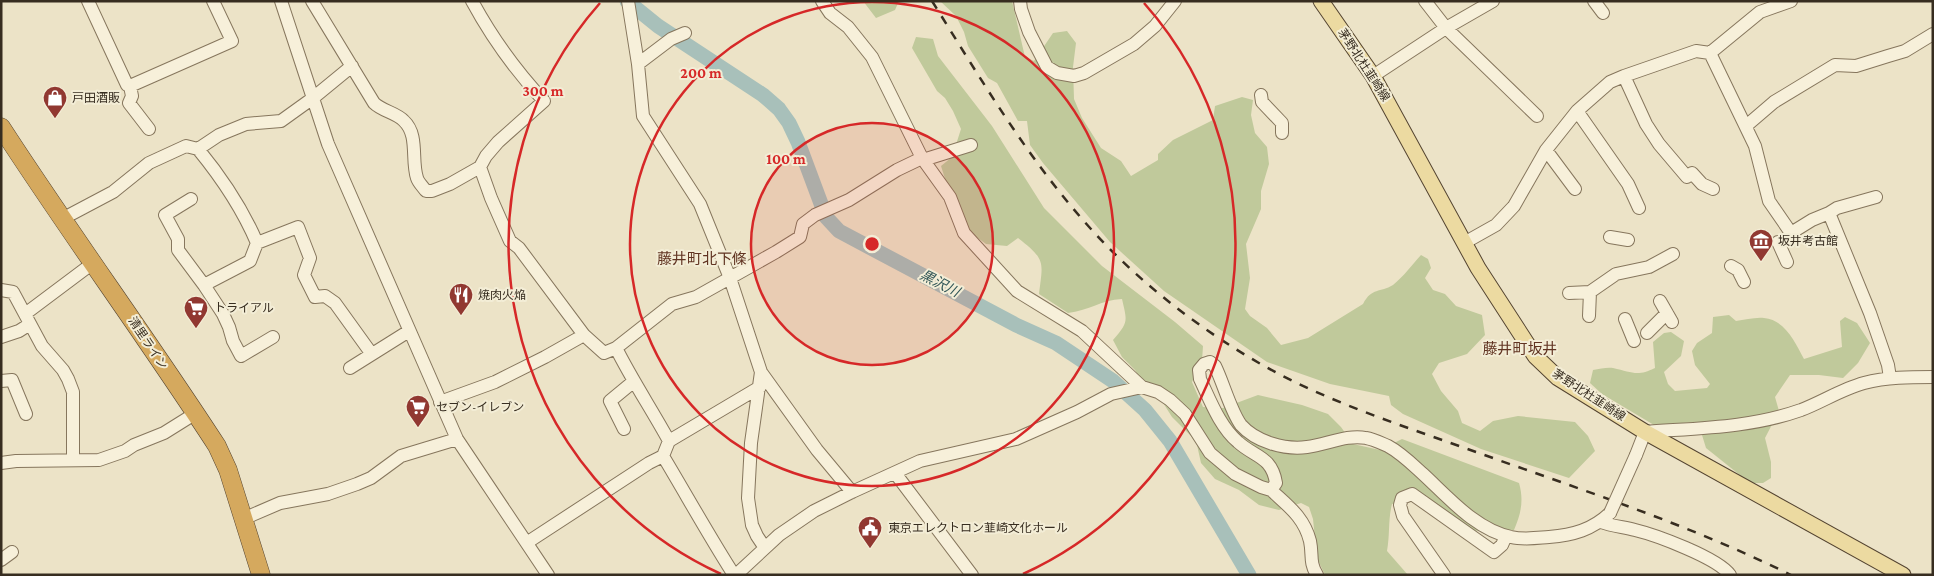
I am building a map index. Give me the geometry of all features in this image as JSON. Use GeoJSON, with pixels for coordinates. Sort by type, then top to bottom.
{"type":"FeatureCollection","features":[{"type":"Feature","properties":{"kind":"highway","name":"清里ライン"},"geometry":{"type":"LineString","coordinates":[[1,127],[222,454],[261,575]]}},
{"type":"Feature","properties":{"kind":"main road","name":"茅野北杜韮崎線"},"geometry":{"type":"LineString","coordinates":[[1320,1],[1373,76],[1464,243],[1517,329],[1545,367],[1558,378],[1645,432],[1903,575]]}},
{"type":"Feature","properties":{"kind":"street"},"geometry":{"type":"LineString","coordinates":[[88,1],[127,85],[130,86],[132,96],[129,103],[149,129]]}},
{"type":"Feature","properties":{"kind":"street"},"geometry":{"type":"LineString","coordinates":[[130,86],[232,41],[213,1]]}},
{"type":"Feature","properties":{"kind":"street"},"geometry":{"type":"LineString","coordinates":[[281,1],[328,144],[457,439],[528,542],[548,575]]}},
{"type":"Feature","properties":{"kind":"street"},"geometry":{"type":"LineString","coordinates":[[312,1],[374,103],[378,108],[404,119],[410,128],[417,180],[426,191],[432,191],[450,184],[480,167],[486,156],[498,142],[544,101],[519,73],[472,1]]}},
{"type":"Feature","properties":{"kind":"street"},"geometry":{"type":"LineString","coordinates":[[618,1],[630,10],[643,116],[700,204],[730,278],[762,372],[818,450],[852,492]]}},
{"type":"Feature","properties":{"kind":"street"},"geometry":{"type":"LineString","coordinates":[[822,1],[830,13],[848,27],[872,57],[922,159],[950,197],[964,233],[1017,291],[1082,332],[1137,388]]}},
{"type":"Feature","properties":{"kind":"street"},"geometry":{"type":"LineString","coordinates":[[1020,1],[1029,32],[1047,67],[1057,73],[1074,76],[1134,44],[1155,26],[1175,1]]}},
{"type":"Feature","properties":{"kind":"street"},"geometry":{"type":"LineString","coordinates":[[1425,1],[1446,28],[1537,116]]}},
{"type":"Feature","properties":{"kind":"street"},"geometry":{"type":"LineString","coordinates":[[1373,76],[1446,28],[1493,1]]}},
{"type":"Feature","properties":{"kind":"street"},"geometry":{"type":"LineString","coordinates":[[1594,1],[1603,13]]}},
{"type":"Feature","properties":{"kind":"street"},"geometry":{"type":"LineString","coordinates":[[1464,243],[1496,225],[1514,206],[1546,150],[1578,111],[1610,82],[1696,51],[1710,53],[1760,12],[1791,1]]}},
{"type":"Feature","properties":{"kind":"street"},"geometry":{"type":"LineString","coordinates":[[1746,126],[1774,102],[1835,65],[1856,66],[1905,51],[1933,34]]}},
{"type":"Feature","properties":{"kind":"street"},"geometry":{"type":"LineString","coordinates":[[638,64],[679,36]]}},
{"type":"Feature","properties":{"kind":"street"},"geometry":{"type":"LineString","coordinates":[[1710,53],[1755,146],[1769,201],[1792,234],[1812,220],[1838,208],[1876,197]]}},
{"type":"Feature","properties":{"kind":"street"},"geometry":{"type":"LineString","coordinates":[[198,149],[219,135],[246,124],[281,121],[352,66]]}},
{"type":"Feature","properties":{"kind":"street"},"geometry":{"type":"LineString","coordinates":[[1624,76],[1646,124],[1659,144],[1690,175],[1713,189]]}},
{"type":"Feature","properties":{"kind":"street"},"geometry":{"type":"LineString","coordinates":[[1261,95],[1262,102],[1282,123],[1282,132]]}},
{"type":"Feature","properties":{"kind":"street"},"geometry":{"type":"LineString","coordinates":[[1578,111],[1628,184],[1638,208]]}},
{"type":"Feature","properties":{"kind":"street"},"geometry":{"type":"LineString","coordinates":[[480,167],[510,242],[519,248],[584,335],[604,353],[616,348],[672,304],[696,297],[776,252],[800,236],[803,224],[816,215],[849,200],[897,170],[922,159],[971,145]]}},
{"type":"Feature","properties":{"kind":"street"},"geometry":{"type":"LineString","coordinates":[[62,219],[113,192],[149,163],[186,146],[198,149],[212,166],[250,228],[257,243],[250,261],[204,285]]}},
{"type":"Feature","properties":{"kind":"street"},"geometry":{"type":"LineString","coordinates":[[1546,150],[1576,189]]}},
{"type":"Feature","properties":{"kind":"street"},"geometry":{"type":"LineString","coordinates":[[191,200],[165,216],[178,239],[178,250],[223,314],[241,356],[273,338]]}},
{"type":"Feature","properties":{"kind":"street"},"geometry":{"type":"LineString","coordinates":[[1829,213],[1848,255],[1870,313],[1888,365],[1890,378]]}},
{"type":"Feature","properties":{"kind":"street"},"geometry":{"type":"LineString","coordinates":[[257,243],[298,227],[310,258],[304,275],[315,297],[326,296],[335,303],[371,353]]}},
{"type":"Feature","properties":{"kind":"street"},"geometry":{"type":"LineString","coordinates":[[1610,237],[1628,240]]}},
{"type":"Feature","properties":{"kind":"street"},"geometry":{"type":"LineString","coordinates":[[1778,242],[1787,262]]}},
{"type":"Feature","properties":{"kind":"street"},"geometry":{"type":"LineString","coordinates":[[1569,293],[1590,292],[1616,274],[1649,267],[1673,254]]}},
{"type":"Feature","properties":{"kind":"street"},"geometry":{"type":"LineString","coordinates":[[1,336],[19,332],[27,319],[93,263]]}},
{"type":"Feature","properties":{"kind":"street"},"geometry":{"type":"LineString","coordinates":[[1731,266],[1738,270],[1744,282]]}},
{"type":"Feature","properties":{"kind":"street"},"geometry":{"type":"LineString","coordinates":[[1,290],[13,292],[42,346],[63,370],[73,392],[73,460]]}},
{"type":"Feature","properties":{"kind":"street"},"geometry":{"type":"LineString","coordinates":[[1589,316],[1590,292]]}},
{"type":"Feature","properties":{"kind":"street"},"geometry":{"type":"LineString","coordinates":[[1647,332],[1670,317],[1660,301]]}},
{"type":"Feature","properties":{"kind":"street"},"geometry":{"type":"LineString","coordinates":[[1625,318],[1634,341]]}},
{"type":"Feature","properties":{"kind":"street"},"geometry":{"type":"LineString","coordinates":[[350,368],[371,353],[409,331]]}},
{"type":"Feature","properties":{"kind":"street"},"geometry":{"type":"LineString","coordinates":[[440,402],[495,382],[584,335]]}},
{"type":"Feature","properties":{"kind":"street"},"geometry":{"type":"LineString","coordinates":[[616,348],[669,441]]}},
{"type":"Feature","properties":{"kind":"street"},"geometry":{"type":"LineString","coordinates":[[1271,490],[1276,482],[1272,469],[1265,459],[1238,443],[1220,418],[1200,379],[1199,370],[1204,364],[1210,362],[1215,366],[1237,419],[1250,433],[1263,440],[1283,446],[1306,447],[1352,437],[1367,438],[1388,446],[1406,458],[1457,506],[1484,526],[1506,536],[1525,539],[1559,536],[1591,528],[1601,522],[1610,513],[1645,432],[1743,425],[1801,410],[1864,383],[1890,378],[1933,377]]}},
{"type":"Feature","properties":{"kind":"street"},"geometry":{"type":"LineString","coordinates":[[762,372],[751,443],[748,498],[752,525],[756,536],[765,548]]}},
{"type":"Feature","properties":{"kind":"street"},"geometry":{"type":"LineString","coordinates":[[1,381],[12,380],[26,414]]}},
{"type":"Feature","properties":{"kind":"street"},"geometry":{"type":"LineString","coordinates":[[624,429],[610,401],[634,382]]}},
{"type":"Feature","properties":{"kind":"street"},"geometry":{"type":"LineString","coordinates":[[528,542],[640,468],[663,456],[669,441],[760,387]]}},
{"type":"Feature","properties":{"kind":"street"},"geometry":{"type":"LineString","coordinates":[[663,456],[693,506],[704,529],[735,575],[779,535],[814,511],[852,492],[920,461],[948,453],[1016,439],[1118,392],[1137,388],[1158,392],[1170,400],[1185,414],[1210,453],[1235,474],[1271,490],[1299,515],[1310,541],[1311,566],[1317,575]]}},
{"type":"Feature","properties":{"kind":"street"},"geometry":{"type":"LineString","coordinates":[[1,463],[16,461],[94,461],[110,457],[164,433],[196,413]]}},
{"type":"Feature","properties":{"kind":"street"},"geometry":{"type":"LineString","coordinates":[[243,519],[280,503],[328,494],[357,484],[371,478],[401,456],[457,439]]}},
{"type":"Feature","properties":{"kind":"street"},"geometry":{"type":"LineString","coordinates":[[895,473],[972,575]]}},
{"type":"Feature","properties":{"kind":"street"},"geometry":{"type":"LineString","coordinates":[[1444,575],[1402,516],[1400,505],[1402,498],[1412,494],[1494,552],[1502,545],[1506,536]]}},
{"type":"Feature","properties":{"kind":"street"},"geometry":{"type":"LineString","coordinates":[[1601,522],[1654,536],[1712,561],[1723,567],[1730,575]]}},
{"type":"Feature","properties":{"kind":"street"},"geometry":{"type":"LineString","coordinates":[[1,560],[12,552]]}},
{"type":"Feature","properties":{"kind":"green space"},"geometry":{"type":"Polygon","coordinates":[[[863,1],[899,1],[895,10],[876,18],[863,1]]]}},
{"type":"Feature","properties":{"kind":"green space"},"geometry":{"type":"Polygon","coordinates":[[[940,1],[1012,1],[1025,57],[1034,61],[1053,33],[1067,31],[1076,43],[1073,67],[1074,99],[1082,118],[1101,148],[1121,161],[1131,176],[1158,160],[1158,154],[1173,140],[1213,120],[1215,106],[1242,97],[1253,100],[1251,115],[1255,133],[1267,147],[1269,164],[1261,191],[1261,209],[1246,244],[1250,278],[1245,309],[1250,316],[1267,328],[1281,345],[1308,338],[1363,304],[1373,293],[1393,285],[1421,255],[1428,259],[1431,268],[1425,278],[1433,290],[1445,294],[1456,306],[1482,315],[1485,335],[1467,354],[1439,363],[1432,374],[1441,391],[1458,411],[1462,423],[1480,431],[1493,421],[1518,416],[1575,422],[1588,436],[1595,451],[1569,478],[1481,449],[1403,414],[1391,405],[1389,396],[1330,384],[1267,362],[1164,291],[1110,242],[1030,145],[1027,121],[1018,121],[997,83],[988,78],[968,46],[956,16],[940,1]]]}},
{"type":"Feature","properties":{"kind":"green space"},"geometry":{"type":"Polygon","coordinates":[[[916,37],[933,39],[938,56],[992,126],[1044,208],[1102,266],[1203,346],[1202,361],[1192,382],[1203,407],[1223,408],[1258,395],[1302,405],[1328,414],[1341,427],[1353,444],[1380,450],[1402,439],[1519,483],[1521,507],[1514,530],[1462,531],[1416,502],[1407,501],[1392,504],[1387,551],[1408,575],[1325,575],[1317,558],[1313,519],[1309,507],[1301,503],[1279,510],[1259,505],[1239,490],[1215,479],[1201,463],[1197,445],[1191,436],[1172,417],[1160,398],[1151,396],[1135,370],[1122,357],[1113,340],[1122,329],[1126,317],[1122,299],[1108,301],[1068,313],[1039,294],[1040,262],[1034,251],[1027,245],[1018,238],[1007,246],[986,244],[971,233],[946,182],[941,166],[952,157],[961,129],[953,111],[945,98],[937,91],[912,48],[916,37]]]}},
{"type":"Feature","properties":{"kind":"green space"},"geometry":{"type":"Polygon","coordinates":[[[1729,315],[1736,321],[1764,318],[1778,323],[1789,333],[1804,359],[1842,347],[1840,321],[1845,317],[1857,323],[1870,343],[1858,363],[1843,378],[1819,375],[1790,375],[1775,397],[1779,411],[1765,438],[1771,462],[1771,478],[1763,483],[1753,483],[1741,476],[1706,448],[1696,422],[1654,425],[1602,394],[1590,383],[1593,370],[1611,368],[1639,373],[1655,368],[1653,342],[1664,333],[1671,332],[1684,341],[1681,356],[1664,372],[1668,384],[1675,391],[1707,388],[1710,384],[1695,365],[1692,351],[1697,343],[1712,333],[1713,317],[1729,315]]]}},
{"type":"Feature","properties":{"kind":"waterway","name":"黒沢川"},"geometry":{"type":"LineString","coordinates":[[627,1],[658,26],[763,95],[779,109],[789,123],[798,142],[826,217],[839,231],[1016,325],[1056,343],[1113,381],[1145,410],[1170,441],[1249,575]]}},
{"type":"Feature","properties":{"kind":"railway"},"geometry":{"type":"LineString","coordinates":[[932,1],[996,103],[1067,201],[1121,260],[1157,292],[1215,336],[1277,373],[1325,396],[1675,524],[1791,575]]}},
{"type":"Feature","properties":{"kind":"place","name":"戸田酒販"},"geometry":{"type":"Point","coordinates":[55,119]}},
{"type":"Feature","properties":{"kind":"place","name":"坂井考古館"},"geometry":{"type":"Point","coordinates":[1761,262]}},
{"type":"Feature","properties":{"kind":"place","name":"焼肉火焔"},"geometry":{"type":"Point","coordinates":[461,316]}},
{"type":"Feature","properties":{"kind":"place","name":"トライアル"},"geometry":{"type":"Point","coordinates":[196,329]}},
{"type":"Feature","properties":{"kind":"place","name":"セブン-イレブン"},"geometry":{"type":"Point","coordinates":[418,428]}},
{"type":"Feature","properties":{"kind":"place","name":"東京エレクトロン韮崎文化ホール"},"geometry":{"type":"Point","coordinates":[870,549]}},
{"type":"Feature","properties":{"kind":"district","name":"藤井町北下條"},"geometry":{"type":"Point","coordinates":[702,259]}},
{"type":"Feature","properties":{"kind":"district","name":"藤井町坂井"},"geometry":{"type":"Point","coordinates":[1520,349]}}]}
